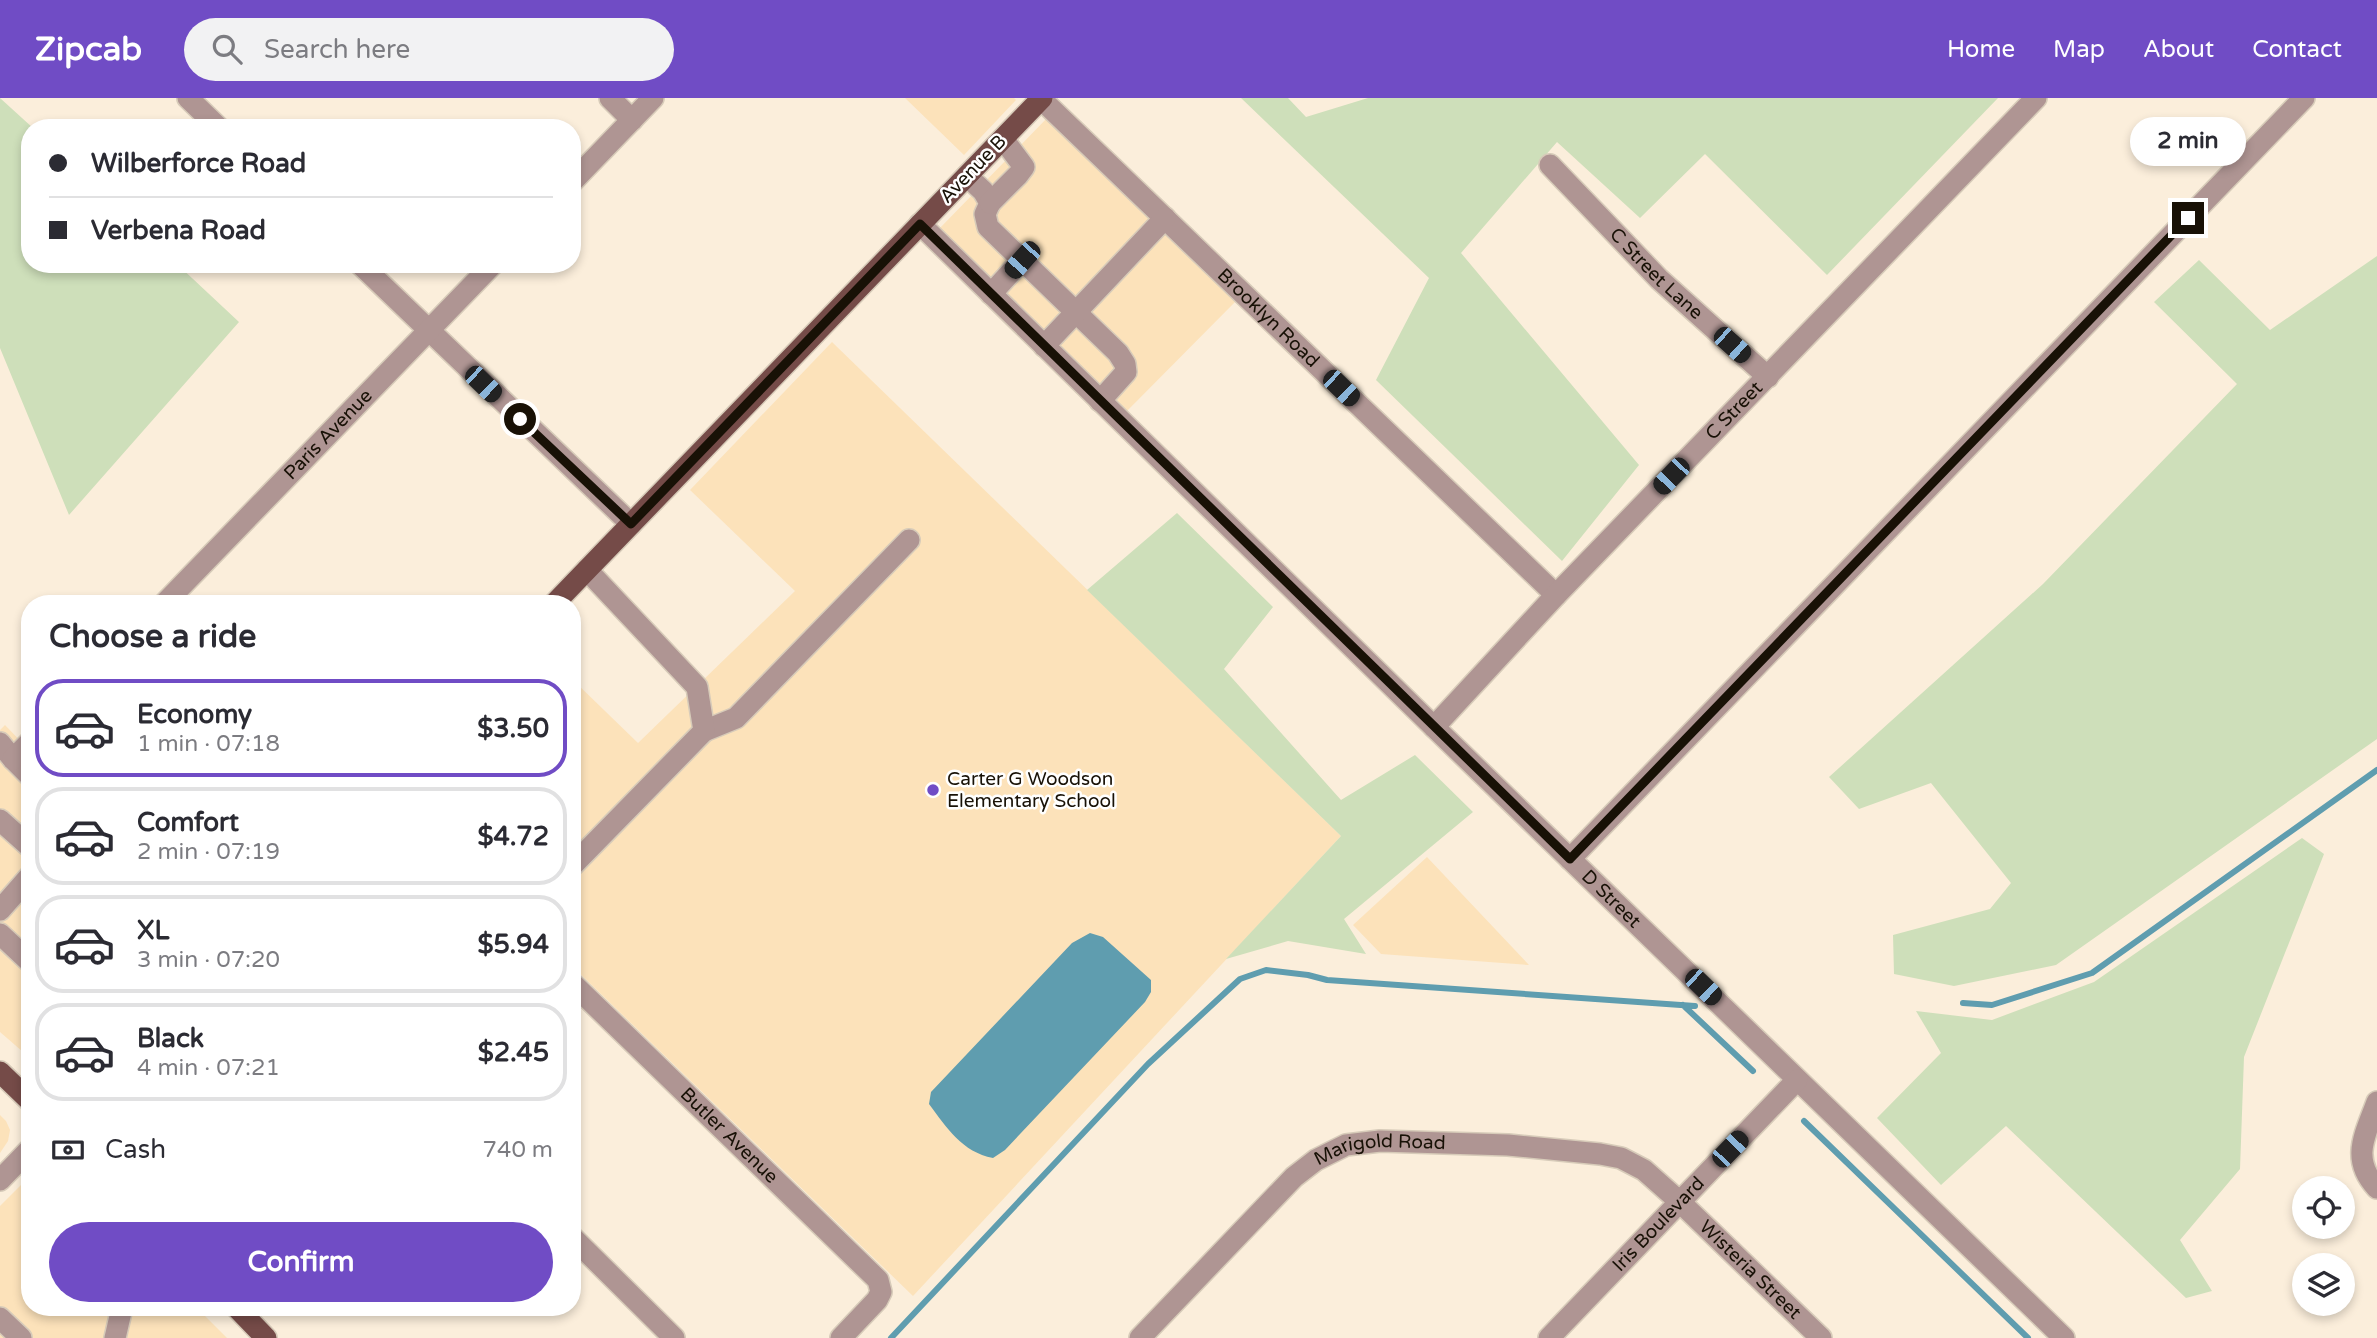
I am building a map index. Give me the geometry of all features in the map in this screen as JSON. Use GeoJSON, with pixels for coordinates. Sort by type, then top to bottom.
{"type":"FeatureCollection","features":[{"type":"Feature","properties":{"kind":"main road","name":"Avenue B"},"geometry":{"type":"LineString","coordinates":[[563,595],[1041,98]]}},
{"type":"Feature","properties":{"kind":"main road"},"geometry":{"type":"LineString","coordinates":[[0,1072],[21,1092]]}},
{"type":"Feature","properties":{"kind":"main road"},"geometry":{"type":"LineString","coordinates":[[245,1316],[266,1338]]}},
{"type":"Feature","properties":{"kind":"street"},"geometry":{"type":"LineString","coordinates":[[188,98],[210,119]]}},
{"type":"Feature","properties":{"kind":"street"},"geometry":{"type":"LineString","coordinates":[[610,98],[632,120]]}},
{"type":"Feature","properties":{"kind":"street"},"geometry":{"type":"LineString","coordinates":[[581,173],[653,98]]}},
{"type":"Feature","properties":{"kind":"street","name":"Brooklyn Road"},"geometry":{"type":"LineString","coordinates":[[1041,98],[1556,595]]}},
{"type":"Feature","properties":{"kind":"street","name":"C Street"},"geometry":{"type":"LineString","coordinates":[[1434,727],[1556,595],[2036,98]]}},
{"type":"Feature","properties":{"kind":"street"},"geometry":{"type":"LineString","coordinates":[[1570,859],[2304,98]]}},
{"type":"Feature","properties":{"kind":"street"},"geometry":{"type":"LineString","coordinates":[[1003,139],[1024,167],[990,203],[985,214],[988,227],[1118,353],[1125,364],[1126,372],[1100,401]]}},
{"type":"Feature","properties":{"kind":"street","name":"C Street Lane"},"geometry":{"type":"LineString","coordinates":[[1550,165],[1659,279],[1768,377]]}},
{"type":"Feature","properties":{"kind":"street"},"geometry":{"type":"LineString","coordinates":[[967,176],[983,191],[990,203]]}},
{"type":"Feature","properties":{"kind":"street"},"geometry":{"type":"LineString","coordinates":[[1044,346],[1165,218]]}},
{"type":"Feature","properties":{"kind":"street","name":"D Street"},"geometry":{"type":"LineString","coordinates":[[920,224],[2064,1338]]}},
{"type":"Feature","properties":{"kind":"street"},"geometry":{"type":"LineString","coordinates":[[991,294],[1022,260]]}},
{"type":"Feature","properties":{"kind":"street"},"geometry":{"type":"LineString","coordinates":[[369,273],[631,524]]}},
{"type":"Feature","properties":{"kind":"street","name":"Paris Avenue"},"geometry":{"type":"LineString","coordinates":[[173,595],[485,273]]}},
{"type":"Feature","properties":{"kind":"street"},"geometry":{"type":"LineString","coordinates":[[581,857],[704,731],[736,718],[909,540]]}},
{"type":"Feature","properties":{"kind":"street"},"geometry":{"type":"LineString","coordinates":[[587,570],[697,687],[704,731]]}},
{"type":"Feature","properties":{"kind":"street"},"geometry":{"type":"LineString","coordinates":[[6,751],[21,767]]}},
{"type":"Feature","properties":{"kind":"street"},"geometry":{"type":"LineString","coordinates":[[0,820],[21,839]]}},
{"type":"Feature","properties":{"kind":"street"},"geometry":{"type":"LineString","coordinates":[[0,910],[21,886]]}},
{"type":"Feature","properties":{"kind":"street"},"geometry":{"type":"LineString","coordinates":[[0,934],[21,954]]}},
{"type":"Feature","properties":{"kind":"street","name":"Butler Avenue"},"geometry":{"type":"LineString","coordinates":[[581,992],[871,1270],[878,1280],[881,1292],[873,1306],[841,1338]]}},
{"type":"Feature","properties":{"kind":"street","name":"Iris Boulevard"},"geometry":{"type":"LineString","coordinates":[[1549,1338],[1797,1080]]}},
{"type":"Feature","properties":{"kind":"street"},"geometry":{"type":"LineString","coordinates":[[2371,1181],[2361,1159],[2362,1143],[2377,1102]]}},
{"type":"Feature","properties":{"kind":"street","name":"Marigold Road"},"geometry":{"type":"LineString","coordinates":[[1140,1338],[1294,1177],[1316,1160],[1346,1145],[1380,1141],[1508,1145],[1601,1154],[1621,1158],[1644,1170],[1680,1202]]}},
{"type":"Feature","properties":{"kind":"street"},"geometry":{"type":"LineString","coordinates":[[0,1180],[21,1158]]}},
{"type":"Feature","properties":{"kind":"street","name":"Wisteria Street"},"geometry":{"type":"LineString","coordinates":[[1680,1202],[1821,1338]]}},
{"type":"Feature","properties":{"kind":"street"},"geometry":{"type":"LineString","coordinates":[[581,1246],[674,1338]]}},
{"type":"Feature","properties":{"kind":"street"},"geometry":{"type":"LineString","coordinates":[[116,1338],[120,1316]]}},
{"type":"Feature","properties":{"kind":"street"},"geometry":{"type":"LineString","coordinates":[[0,1318],[21,1338]]}},
{"type":"Feature","properties":{"kind":"shaded area"},"geometry":{"type":"Polygon","coordinates":[[[905,98],[1014,98],[1016,100],[964,155],[905,98]]]}},
{"type":"Feature","properties":{"kind":"shaded area"},"geometry":{"type":"Polygon","coordinates":[[[1049,116],[1239,298],[1125,413],[939,229],[1049,116]]]}},
{"type":"Feature","properties":{"kind":"shaded area","name":"Carter G Woodson Elementary School"},"geometry":{"type":"Polygon","coordinates":[[[832,342],[1341,836],[913,1296],[581,975],[581,688],[638,743],[795,591],[690,490],[832,342]]]}},
{"type":"Feature","properties":{"kind":"shaded area"},"geometry":{"type":"Polygon","coordinates":[[[5,725],[21,742],[21,1050],[0,1032],[0,730],[5,725]]]}},
{"type":"Feature","properties":{"kind":"shaded area"},"geometry":{"type":"Polygon","coordinates":[[[1427,857],[1529,965],[1381,954],[1353,925],[1427,857]]]}},
{"type":"Feature","properties":{"kind":"shaded area"},"geometry":{"type":"Polygon","coordinates":[[[0,1115],[10,1130],[8,1141],[0,1153],[0,1115]]]}},
{"type":"Feature","properties":{"kind":"shaded area"},"geometry":{"type":"Polygon","coordinates":[[[21,1185],[21,1316],[205,1316],[227,1338],[0,1338],[0,1206],[21,1185]]]}},
{"type":"Feature","properties":{"kind":"green space"},"geometry":{"type":"Polygon","coordinates":[[[0,98],[23,119],[21,273],[187,273],[239,322],[69,515],[0,348],[0,98]]]}},
{"type":"Feature","properties":{"kind":"green space"},"geometry":{"type":"Polygon","coordinates":[[[1241,98],[1288,98],[1306,117],[1368,98],[1998,98],[1827,275],[1705,154],[1640,218],[1557,142],[1461,253],[1639,465],[1562,561],[1376,380],[1429,278],[1241,98]]]}},
{"type":"Feature","properties":{"kind":"green space"},"geometry":{"type":"Polygon","coordinates":[[[2377,256],[2377,739],[2056,965],[1954,986],[1894,974],[1893,935],[1990,909],[2011,883],[1931,783],[1859,809],[1829,777],[2043,584],[2237,384],[2154,302],[2199,260],[2270,330],[2377,256]]]}},
{"type":"Feature","properties":{"kind":"green space"},"geometry":{"type":"Polygon","coordinates":[[[1177,513],[1273,607],[1224,669],[1341,800],[1415,755],[1473,812],[1344,919],[1366,954],[1288,941],[1226,959],[1341,836],[1087,590],[1177,513]]]}},
{"type":"Feature","properties":{"kind":"green space"},"geometry":{"type":"Polygon","coordinates":[[[2302,838],[2324,854],[2244,1057],[2240,1169],[2180,1240],[2212,1291],[2186,1298],[2006,1126],[1941,1185],[1877,1118],[1941,1053],[1916,1011],[1992,1020],[2094,982],[2302,838]]]}},
{"type":"Feature","properties":{"kind":"water"},"geometry":{"type":"Polygon","coordinates":[[[1090,933],[1103,937],[1151,980],[1151,992],[1145,1002],[1005,1150],[993,1158],[972,1150],[956,1138],[929,1104],[931,1092],[1072,943],[1090,933]]]}},
{"type":"Feature","properties":{"kind":"waterway"},"geometry":{"type":"LineString","coordinates":[[1963,1003],[1992,1005],[2092,973],[2377,770]]}},
{"type":"Feature","properties":{"kind":"waterway"},"geometry":{"type":"LineString","coordinates":[[891,1338],[1148,1064],[1240,979],[1266,970],[1327,980],[1695,1006]]}},
{"type":"Feature","properties":{"kind":"waterway"},"geometry":{"type":"LineString","coordinates":[[1683,1005],[1753,1071]]}},
{"type":"Feature","properties":{"kind":"waterway"},"geometry":{"type":"LineString","coordinates":[[1804,1121],[2028,1338]]}},
{"type":"Feature","properties":{"kind":"place","name":"Carter G Woodson Elementary School"},"geometry":{"type":"Point","coordinates":[933,790]}},
{"type":"Feature","properties":{"kind":"route"},"geometry":{"type":"LineString","coordinates":[[520,419],[631,524],[920,224],[1570,859],[2188,218]]}}]}
